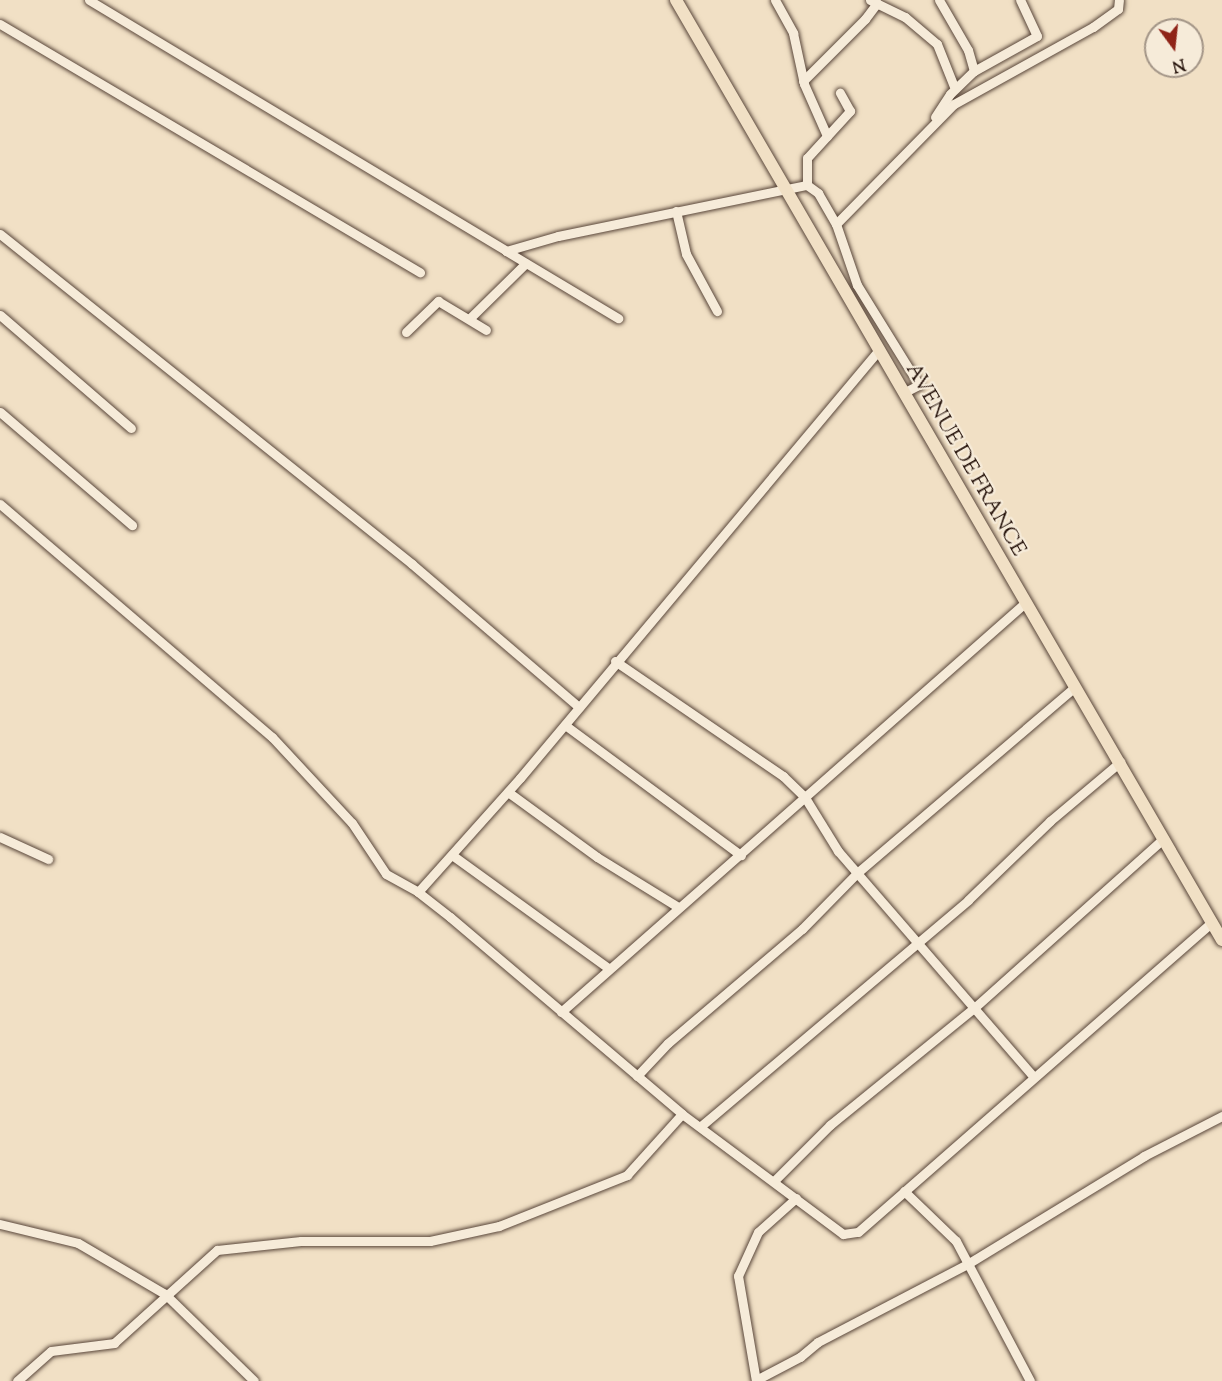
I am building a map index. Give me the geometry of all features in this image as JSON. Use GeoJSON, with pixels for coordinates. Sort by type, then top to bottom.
{"type":"FeatureCollection","features":[{"type":"Feature","properties":{"kind":"main road","name":"AVENUE DE FRANCE"},"geometry":{"type":"LineString","coordinates":[[676,0],[782,187],[1222,940]]}},
{"type":"Feature","properties":{"kind":"street"},"geometry":{"type":"LineString","coordinates":[[89,0],[618,318]]}},
{"type":"Feature","properties":{"kind":"street"},"geometry":{"type":"LineString","coordinates":[[775,0],[799,48],[803,81],[827,136]]}},
{"type":"Feature","properties":{"kind":"street"},"geometry":{"type":"LineString","coordinates":[[939,0],[968,50],[974,71]]}},
{"type":"Feature","properties":{"kind":"street"},"geometry":{"type":"LineString","coordinates":[[836,224],[899,162],[927,129],[955,89],[974,71],[1037,36],[1020,0]]}},
{"type":"Feature","properties":{"kind":"street"},"geometry":{"type":"LineString","coordinates":[[927,129],[954,104],[1093,27],[1118,9],[1119,0]]}},
{"type":"Feature","properties":{"kind":"street"},"geometry":{"type":"LineString","coordinates":[[803,81],[866,20],[870,1],[905,17],[937,44],[955,89]]}},
{"type":"Feature","properties":{"kind":"street"},"geometry":{"type":"LineString","coordinates":[[0,24],[420,272]]}},
{"type":"Feature","properties":{"kind":"street"},"geometry":{"type":"LineString","coordinates":[[807,185],[807,158],[850,111],[840,93]]}},
{"type":"Feature","properties":{"kind":"street"},"geometry":{"type":"LineString","coordinates":[[507,251],[782,187],[807,185],[818,193],[836,224],[857,285],[919,385],[903,393]]}},
{"type":"Feature","properties":{"kind":"street"},"geometry":{"type":"LineString","coordinates":[[676,211],[686,254],[717,311]]}},
{"type":"Feature","properties":{"kind":"street"},"geometry":{"type":"LineString","coordinates":[[0,234],[412,564],[579,707]]}},
{"type":"Feature","properties":{"kind":"street"},"geometry":{"type":"LineString","coordinates":[[470,318],[526,263]]}},
{"type":"Feature","properties":{"kind":"street"},"geometry":{"type":"LineString","coordinates":[[406,332],[436,301],[470,318],[486,330]]}},
{"type":"Feature","properties":{"kind":"street"},"geometry":{"type":"LineString","coordinates":[[0,315],[131,428]]}},
{"type":"Feature","properties":{"kind":"street"},"geometry":{"type":"LineString","coordinates":[[418,892],[565,725],[615,661],[878,351]]}},
{"type":"Feature","properties":{"kind":"street"},"geometry":{"type":"LineString","coordinates":[[0,411],[132,525]]}},
{"type":"Feature","properties":{"kind":"street"},"geometry":{"type":"LineString","coordinates":[[0,504],[267,733],[357,830],[386,874],[418,892],[682,1114],[775,1180],[835,1228],[851,1234],[904,1191],[1212,922]]}},
{"type":"Feature","properties":{"kind":"street"},"geometry":{"type":"LineString","coordinates":[[561,1012],[608,968],[741,855],[804,796],[1026,602]]}},
{"type":"Feature","properties":{"kind":"street"},"geometry":{"type":"LineString","coordinates":[[615,661],[783,776],[804,796],[835,848],[1033,1076]]}},
{"type":"Feature","properties":{"kind":"street"},"geometry":{"type":"LineString","coordinates":[[637,1076],[668,1043],[798,932],[856,873],[1075,687]]}},
{"type":"Feature","properties":{"kind":"street"},"geometry":{"type":"LineString","coordinates":[[565,725],[741,855]]}},
{"type":"Feature","properties":{"kind":"street"},"geometry":{"type":"LineString","coordinates":[[701,1126],[917,940],[968,900],[1050,821],[1120,762]]}},
{"type":"Feature","properties":{"kind":"street"},"geometry":{"type":"LineString","coordinates":[[508,792],[597,857],[678,907]]}},
{"type":"Feature","properties":{"kind":"street"},"geometry":{"type":"LineString","coordinates":[[0,837],[48,859]]}},
{"type":"Feature","properties":{"kind":"street"},"geometry":{"type":"LineString","coordinates":[[775,1180],[830,1125],[974,1008],[1163,839]]}},
{"type":"Feature","properties":{"kind":"street"},"geometry":{"type":"LineString","coordinates":[[452,855],[608,968]]}},
{"type":"Feature","properties":{"kind":"street"},"geometry":{"type":"LineString","coordinates":[[17,1381],[51,1351],[114,1343],[212,1253],[222,1249],[301,1241],[430,1241],[503,1225],[627,1175],[682,1114]]}},
{"type":"Feature","properties":{"kind":"street"},"geometry":{"type":"LineString","coordinates":[[796,1198],[758,1232],[738,1276],[756,1380],[836,1332],[969,1263],[1144,1156],[1222,1116]]}},
{"type":"Feature","properties":{"kind":"street"},"geometry":{"type":"LineString","coordinates":[[904,1191],[950,1234],[969,1263],[1030,1381]]}},
{"type":"Feature","properties":{"kind":"street"},"geometry":{"type":"LineString","coordinates":[[0,1224],[74,1242],[165,1294],[254,1381]]}}]}
